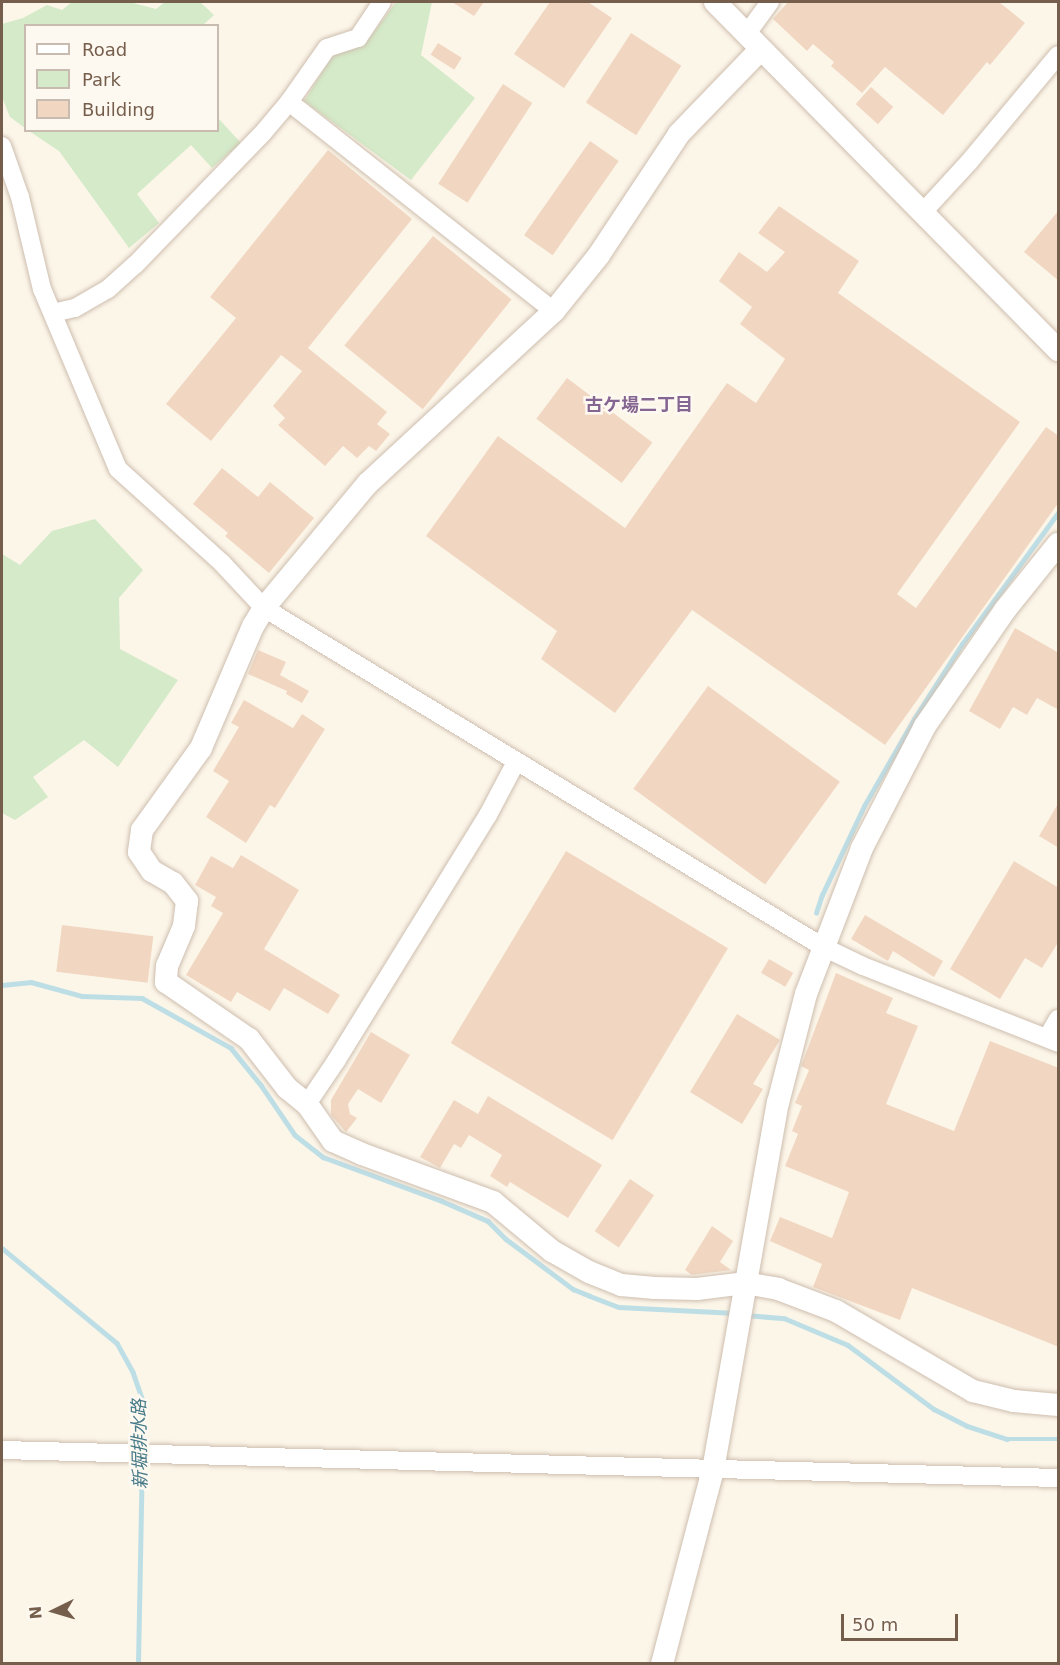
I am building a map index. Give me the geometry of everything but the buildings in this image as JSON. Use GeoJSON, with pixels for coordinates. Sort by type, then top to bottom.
{"type":"FeatureCollection","features":[{"type":"Feature","properties":{"kind":"street"},"geometry":{"type":"LineString","coordinates":[[53,313],[75,308],[108,289],[210,190],[289,102],[327,48],[358,38],[382,2]]}},
{"type":"Feature","properties":{"kind":"street"},"geometry":{"type":"LineString","coordinates":[[715,2],[1059,350]]}},
{"type":"Feature","properties":{"kind":"street"},"geometry":{"type":"LineString","coordinates":[[770,2],[753,42],[679,134],[599,255],[554,311],[368,483],[264,608],[249,636],[201,748],[142,830],[139,852],[152,871],[173,883],[187,901],[177,946],[167,966],[166,982],[249,1039],[287,1088],[307,1104],[333,1141],[493,1202],[552,1251],[589,1272],[621,1285],[697,1289],[745,1283],[778,1289],[837,1311],[973,1391],[1014,1401],[1059,1405]]}},
{"type":"Feature","properties":{"kind":"street"},"geometry":{"type":"LineString","coordinates":[[924,211],[969,162],[1059,55]]}},
{"type":"Feature","properties":{"kind":"street"},"geometry":{"type":"LineString","coordinates":[[289,102],[554,311]]}},
{"type":"Feature","properties":{"kind":"street"},"geometry":{"type":"LineString","coordinates":[[2,146],[21,197],[42,289],[99,430],[118,469],[222,563],[264,608],[823,947],[863,966],[1053,1041],[1059,1018]]}},
{"type":"Feature","properties":{"kind":"street"},"geometry":{"type":"LineString","coordinates":[[662,1664],[713,1470],[778,1102],[806,994],[862,848],[925,726],[1005,610],[1059,544]]}},
{"type":"Feature","properties":{"kind":"street"},"geometry":{"type":"LineString","coordinates":[[307,1104],[342,1052],[488,815],[516,762]]}},
{"type":"Feature","properties":{"kind":"street"},"geometry":{"type":"LineString","coordinates":[[2,1450],[1059,1478]]}},
{"type":"Feature","properties":{"kind":"green space"},"geometry":{"type":"Polygon","coordinates":[[[72,2],[129,2],[156,9],[165,2],[200,2],[214,15],[204,24],[24,24],[24,127],[10,117],[2,97],[2,24],[23,18],[47,5],[62,10],[72,2]]]}},
{"type":"Feature","properties":{"kind":"green space"},"geometry":{"type":"Polygon","coordinates":[[[396,2],[432,2],[421,55],[475,98],[411,180],[304,101],[333,55],[365,44],[396,2]]]}},
{"type":"Feature","properties":{"kind":"green space"},"geometry":{"type":"Polygon","coordinates":[[[219,119],[241,143],[212,168],[191,145],[137,194],[159,223],[129,248],[59,151],[30,132],[219,132],[219,119]]]}},
{"type":"Feature","properties":{"kind":"green space"},"geometry":{"type":"Polygon","coordinates":[[[95,519],[143,570],[119,598],[120,649],[178,680],[118,767],[84,740],[33,777],[48,797],[15,820],[2,813],[2,554],[20,565],[52,531],[95,519]]]}},
{"type":"Feature","properties":{"kind":"waterway"},"geometry":{"type":"LineString","coordinates":[[816,913],[822,895],[864,806],[914,719],[962,644],[1058,513]]}},
{"type":"Feature","properties":{"kind":"waterway"},"geometry":{"type":"LineString","coordinates":[[2,985],[31,982],[82,996],[142,998],[231,1048],[261,1085],[295,1135],[323,1157],[442,1201],[488,1221],[506,1239],[573,1289],[619,1307],[735,1313]]}},
{"type":"Feature","properties":{"kind":"waterway","name":"新堀排水路"},"geometry":{"type":"LineString","coordinates":[[2,1248],[117,1343],[133,1372],[142,1398],[143,1451]]}},
{"type":"Feature","properties":{"kind":"waterway"},"geometry":{"type":"LineString","coordinates":[[746,1315],[784,1318],[848,1345],[934,1409],[967,1426],[1007,1439],[1058,1439]]}},
{"type":"Feature","properties":{"kind":"waterway","name":"新堀排水路"},"geometry":{"type":"LineString","coordinates":[[138,1664],[142,1459]]}},
{"type":"Feature","properties":{"kind":"district","name":"古ケ場二丁目"},"geometry":{"type":"Point","coordinates":[639,405]}}]}
